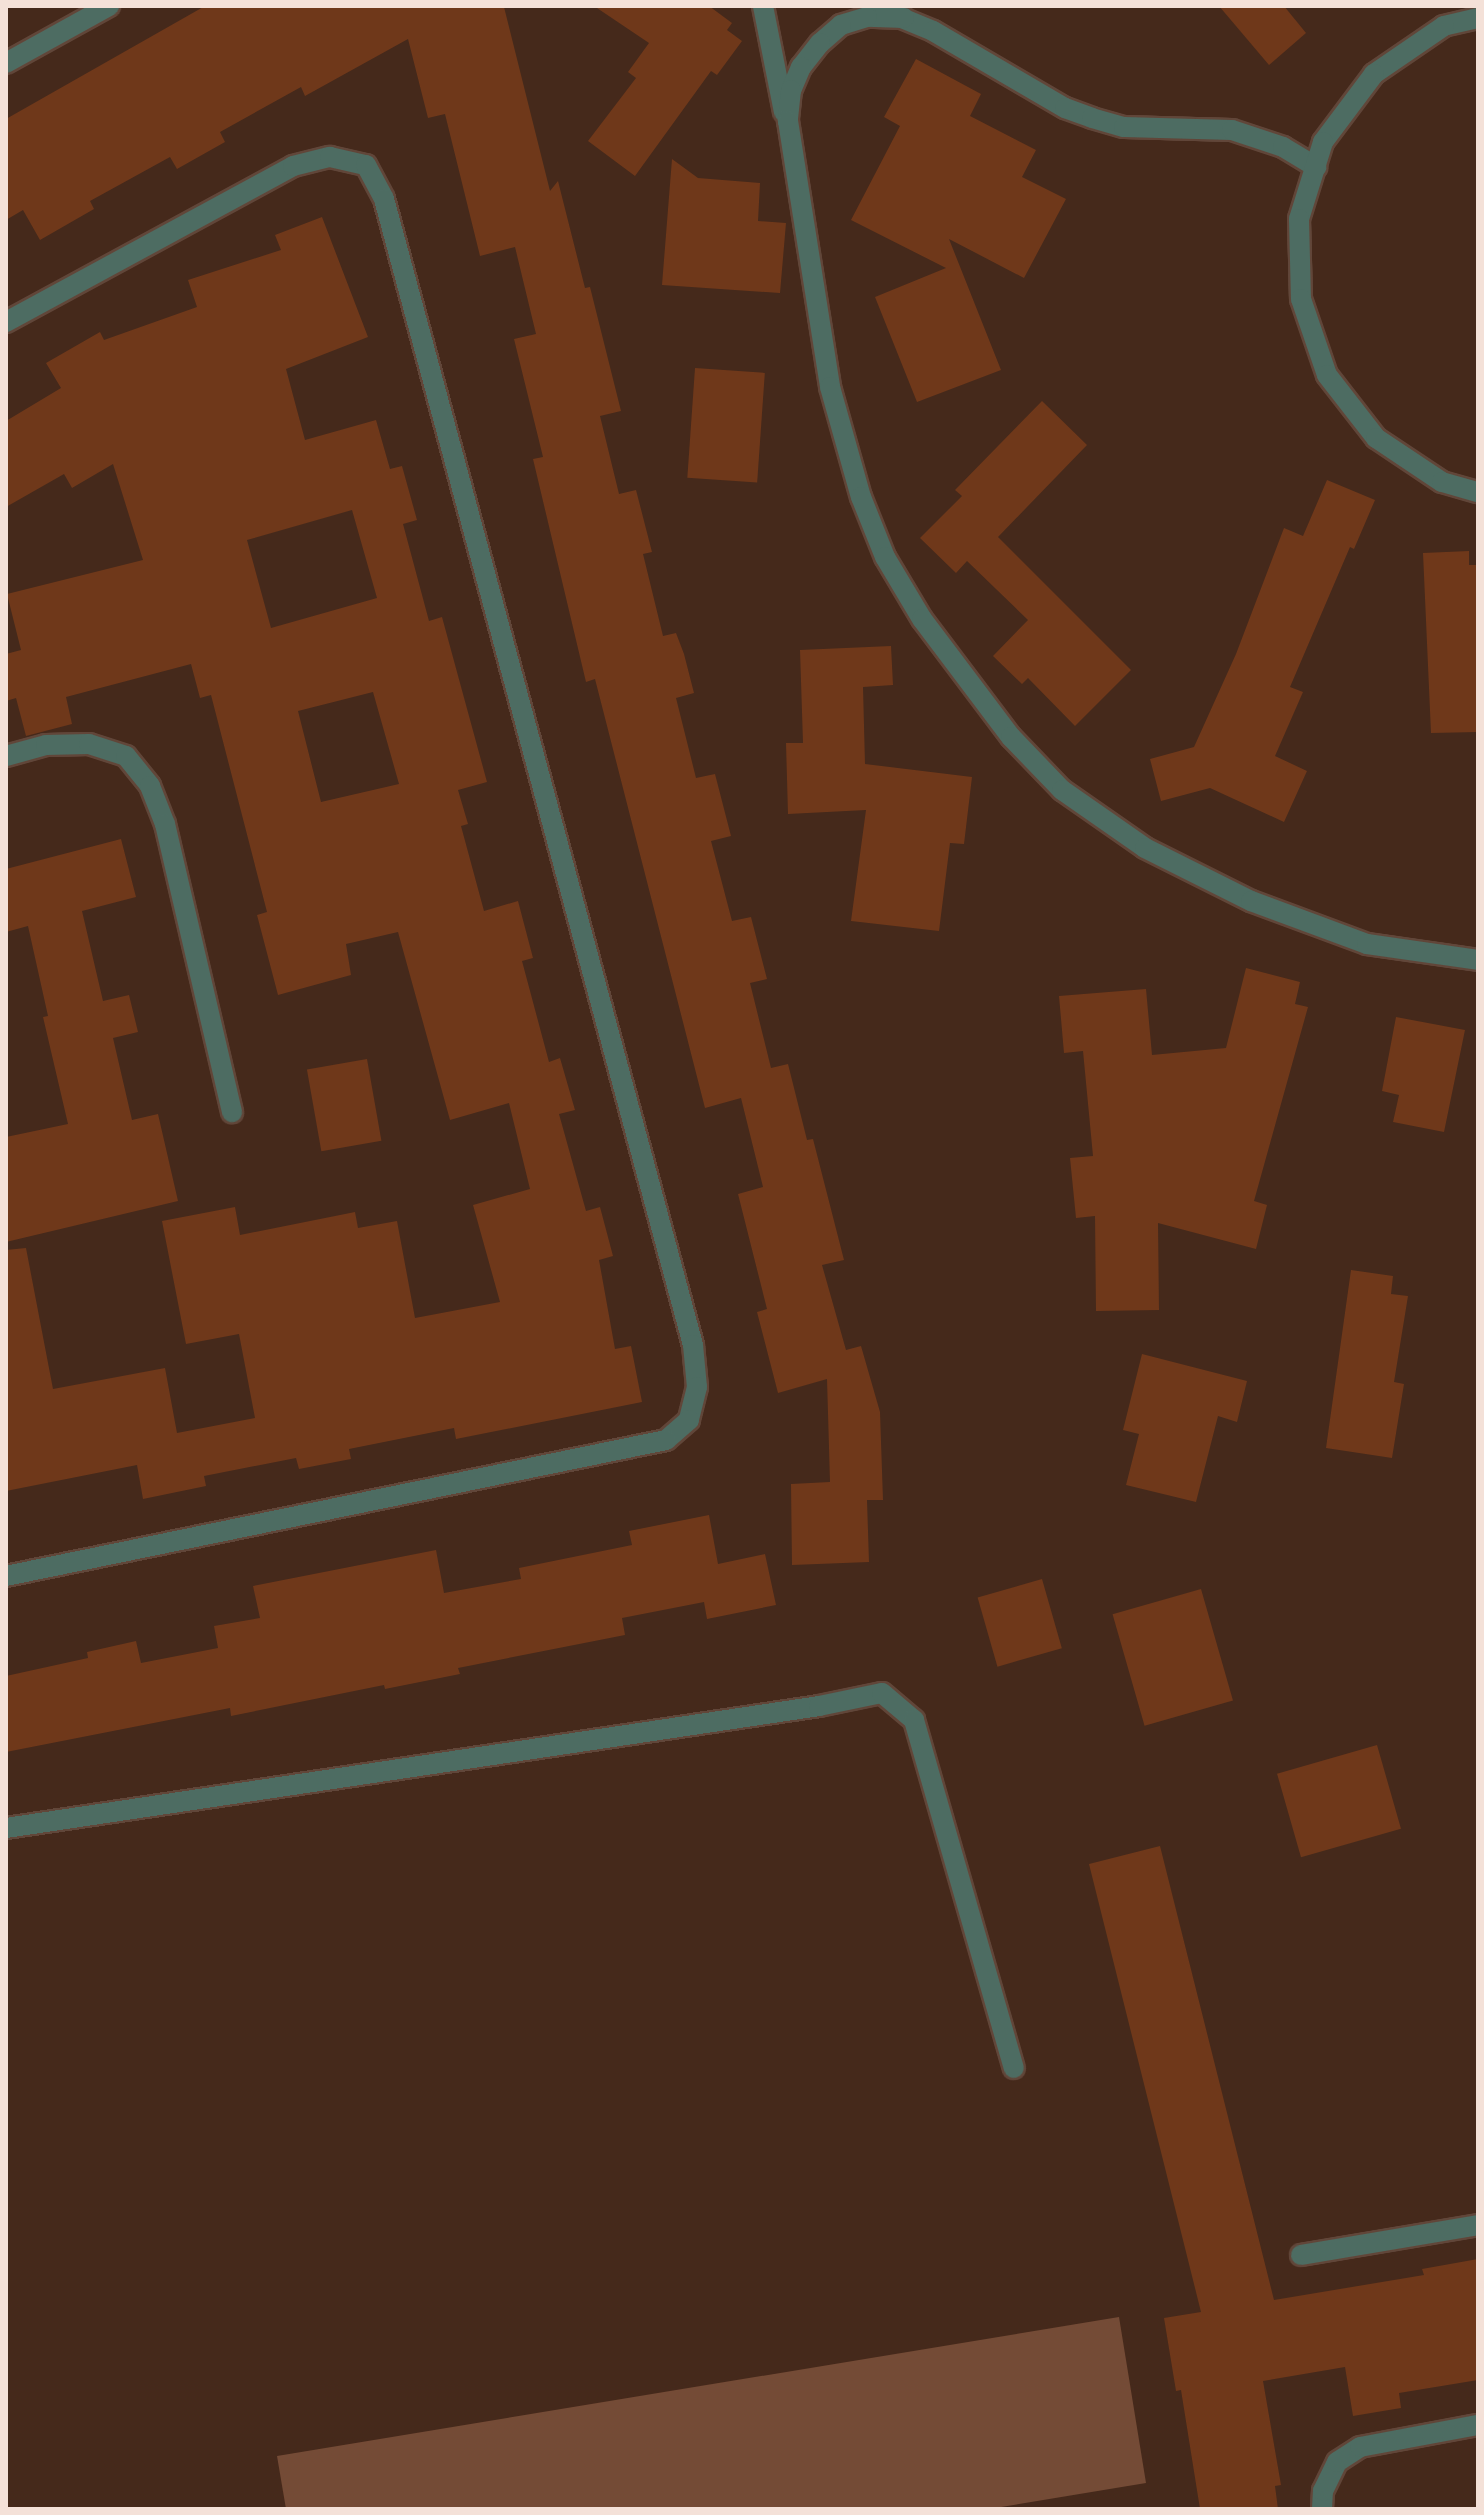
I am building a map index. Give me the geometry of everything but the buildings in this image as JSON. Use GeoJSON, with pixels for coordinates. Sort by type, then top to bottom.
{"type":"FeatureCollection","features":[{"type":"Feature","properties":{"kind":"street"},"geometry":{"type":"LineString","coordinates":[[6,63],[109,6]]}},
{"type":"Feature","properties":{"kind":"street"},"geometry":{"type":"LineString","coordinates":[[763,6],[791,148],[830,387],[861,497],[885,557],[922,619],[1011,737],[1062,790],[1145,848],[1251,901],[1367,944],[1478,960]]}},
{"type":"Feature","properties":{"kind":"street"},"geometry":{"type":"LineString","coordinates":[[868,6],[933,31],[1065,108],[1092,118],[1124,127],[1232,130],[1283,147],[1316,167]]}},
{"type":"Feature","properties":{"kind":"street"},"geometry":{"type":"LineString","coordinates":[[1478,18],[1452,15],[1444,26],[1374,74],[1323,142],[1299,219],[1301,299],[1327,375],[1376,438],[1442,482],[1478,492]]}},
{"type":"Feature","properties":{"kind":"street"},"geometry":{"type":"LineString","coordinates":[[791,148],[788,121],[791,90],[801,67],[820,43],[841,25],[867,17],[904,18]]}},
{"type":"Feature","properties":{"kind":"street"},"geometry":{"type":"LineString","coordinates":[[6,322],[293,166],[330,157],[366,165],[384,199],[693,1345],[697,1387],[689,1420],[666,1440],[6,1576]]}},
{"type":"Feature","properties":{"kind":"street"},"geometry":{"type":"LineString","coordinates":[[6,756],[46,745],[89,744],[126,756],[150,786],[165,824],[232,1112]]}},
{"type":"Feature","properties":{"kind":"street"},"geometry":{"type":"LineString","coordinates":[[6,1828],[819,1706],[882,1693],[914,1720],[1014,2068]]}},
{"type":"Feature","properties":{"kind":"street"},"geometry":{"type":"LineString","coordinates":[[1301,2255],[1478,2225]]}},
{"type":"Feature","properties":{"kind":"street"},"geometry":{"type":"LineString","coordinates":[[1322,2509],[1323,2491],[1337,2462],[1360,2447],[1478,2425]]}},
{"type":"Feature","properties":{"kind":"shaded area"},"geometry":{"type":"Polygon","coordinates":[[[1119,2317],[1146,2483],[989,2509],[286,2509],[277,2456],[1119,2317]]]}}]}
